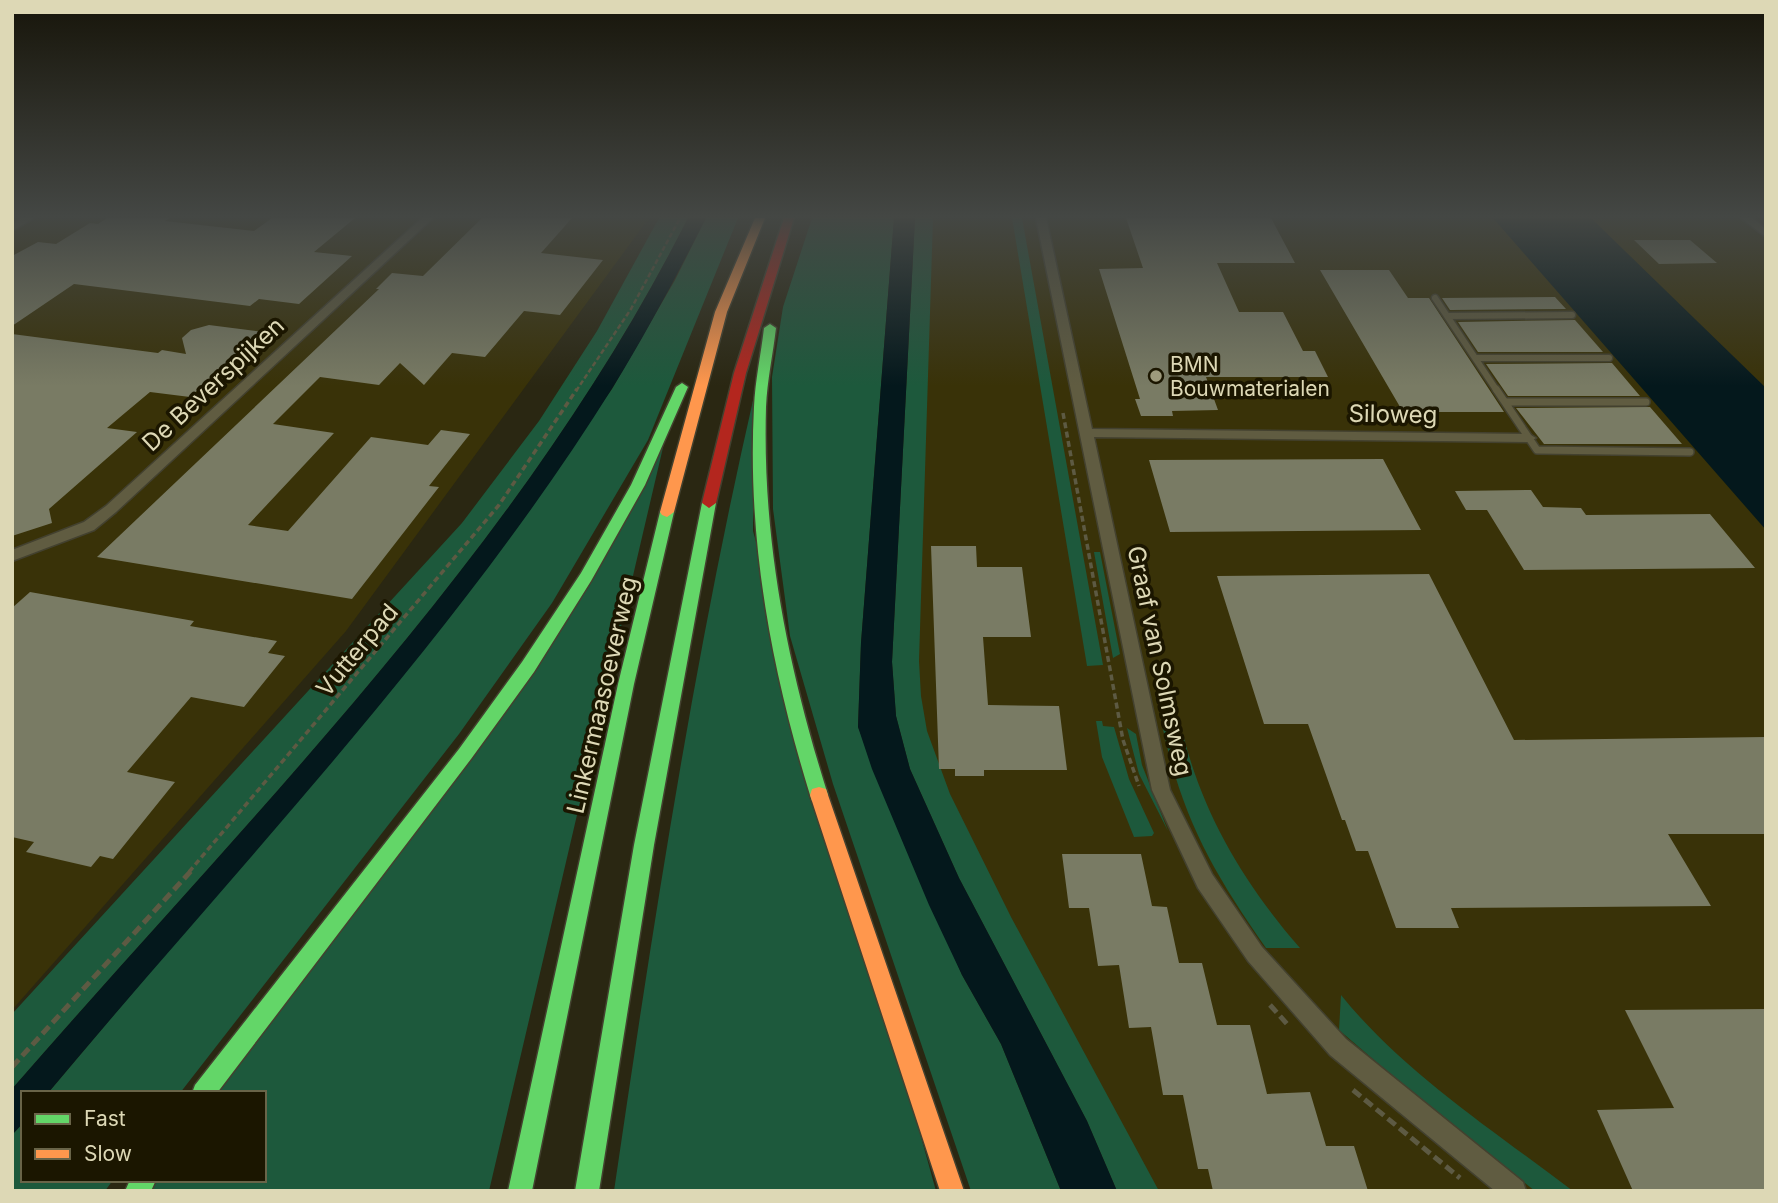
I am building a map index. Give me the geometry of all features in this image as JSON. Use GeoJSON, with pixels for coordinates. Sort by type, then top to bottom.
{"type":"FeatureCollection","features":[{"type":"Feature","properties":{"kind":"highway","name":"Linkermaasoeverweg"},"geometry":{"type":"LineString","coordinates":[[520,1191],[626,684],[683,444],[721,312],[737,274]]}},
{"type":"Feature","properties":{"kind":"highway"},"geometry":{"type":"LineString","coordinates":[[587,1191],[668,714],[719,447],[769,274]]}},
{"type":"Feature","properties":{"kind":"highway"},"geometry":{"type":"LineString","coordinates":[[776,274],[778,285],[765,356],[757,424],[758,499],[769,598],[788,694],[814,788],[952,1191]]}},
{"type":"Feature","properties":{"kind":"highway"},"geometry":{"type":"LineString","coordinates":[[204,1091],[261,1011],[494,711],[576,593],[617,524],[672,412],[698,347],[721,312]]}},
{"type":"Feature","properties":{"kind":"street","name":"De Beverspijken"},"geometry":{"type":"LineString","coordinates":[[12,555],[81,530],[111,509],[367,274]]}},
{"type":"Feature","properties":{"kind":"street","name":"Graaf van Solmsweg"},"geometry":{"type":"LineString","coordinates":[[1053,274],[1161,790],[1205,881],[1255,954],[1338,1047],[1514,1191]]}},
{"type":"Feature","properties":{"kind":"street","name":"Siloweg"},"geometry":{"type":"LineString","coordinates":[[1088,433],[1529,438]]}},
{"type":"Feature","properties":{"kind":"lane"},"geometry":{"type":"LineString","coordinates":[[1435,298],[1529,438]]}},
{"type":"Feature","properties":{"kind":"lane"},"geometry":{"type":"LineString","coordinates":[[1447,316],[1572,314]]}},
{"type":"Feature","properties":{"kind":"lane"},"geometry":{"type":"LineString","coordinates":[[1476,358],[1609,358]]}},
{"type":"Feature","properties":{"kind":"lane"},"geometry":{"type":"LineString","coordinates":[[1507,402],[1646,402]]}},
{"type":"Feature","properties":{"kind":"lane","name":"Siloweg"},"geometry":{"type":"LineString","coordinates":[[1529,438],[1537,450],[1690,452]]}},
{"type":"Feature","properties":{"kind":"path","name":"Vutterpad"},"geometry":{"type":"LineString","coordinates":[[12,1067],[240,816],[499,505],[631,309],[650,274]]}},
{"type":"Feature","properties":{"kind":"path"},"geometry":{"type":"LineString","coordinates":[[1062,406],[1123,740],[1140,791]]}},
{"type":"Feature","properties":{"kind":"path"},"geometry":{"type":"LineString","coordinates":[[1269,1004],[1295,1033]]}},
{"type":"Feature","properties":{"kind":"path"},"geometry":{"type":"LineString","coordinates":[[1348,1085],[1466,1183]]}},
{"type":"Feature","properties":{"kind":"shaded area"},"geometry":{"type":"Polygon","coordinates":[[[12,274],[608,274],[346,631],[12,1010],[12,274]]]}},
{"type":"Feature","properties":{"kind":"shaded area"},"geometry":{"type":"Polygon","coordinates":[[[657,274],[677,274],[613,387],[551,481],[484,573],[343,749],[50,1091],[21,1091],[21,1125],[12,1135],[12,1089],[378,674],[464,566],[546,454],[621,339],[657,274]]]}},
{"type":"Feature","properties":{"kind":"shaded area"},"geometry":{"type":"Polygon","coordinates":[[[890,274],[912,274],[892,662],[896,716],[910,769],[959,878],[1087,1121],[1117,1191],[1061,1191],[1001,1044],[962,975],[929,905],[872,769],[858,727],[861,643],[890,274]]]}},
{"type":"Feature","properties":{"kind":"shaded area"},"geometry":{"type":"Polygon","coordinates":[[[922,274],[1766,274],[1766,1191],[1137,1191],[908,715],[922,274]]]}},
{"type":"Feature","properties":{"kind":"shaded area"},"geometry":{"type":"Polygon","coordinates":[[[1542,274],[1649,274],[1766,388],[1766,530],[1542,274]]]}},
{"type":"Feature","properties":{"kind":"green space"},"geometry":{"type":"Polygon","coordinates":[[[628,274],[657,274],[621,339],[546,454],[464,566],[378,674],[288,779],[12,1089],[12,1014],[462,523],[539,421],[597,331],[628,274]]]}},
{"type":"Feature","properties":{"kind":"green space"},"geometry":{"type":"Polygon","coordinates":[[[678,274],[715,274],[648,440],[552,603],[459,734],[182,1091],[50,1091],[452,614],[612,389],[678,274]]]}},
{"type":"Feature","properties":{"kind":"green space"},"geometry":{"type":"Polygon","coordinates":[[[794,274],[890,274],[861,643],[858,727],[962,975],[1001,1044],[1061,1191],[971,1191],[833,784],[790,636],[773,509],[772,377],[783,307],[794,274]]]}},
{"type":"Feature","properties":{"kind":"green space"},"geometry":{"type":"Polygon","coordinates":[[[912,274],[931,274],[919,661],[927,731],[950,794],[1011,917],[1159,1191],[1117,1191],[1087,1121],[959,878],[910,769],[896,716],[892,662],[912,274]]]}},
{"type":"Feature","properties":{"kind":"green space"},"geometry":{"type":"Polygon","coordinates":[[[1021,274],[1032,274],[1103,665],[1087,666],[1021,274]]]}},
{"type":"Feature","properties":{"kind":"green space"},"geometry":{"type":"Polygon","coordinates":[[[754,396],[753,531],[936,1191],[614,1191],[694,693],[732,494],[754,396]]]}},
{"type":"Feature","properties":{"kind":"green space"},"geometry":{"type":"Polygon","coordinates":[[[665,439],[489,1191],[148,1191],[154,1182],[266,1182],[266,1091],[217,1091],[453,779],[665,439]]]}},
{"type":"Feature","properties":{"kind":"green space"},"geometry":{"type":"Polygon","coordinates":[[[1094,552],[1100,552],[1120,654],[1113,658],[1094,552]]]}},
{"type":"Feature","properties":{"kind":"green space"},"geometry":{"type":"Polygon","coordinates":[[[1161,720],[1165,720],[1168,734],[1183,734],[1202,793],[1228,848],[1261,899],[1300,948],[1266,948],[1229,893],[1200,840],[1189,813],[1178,785],[1161,720]]]}},
{"type":"Feature","properties":{"kind":"green space"},"geometry":{"type":"Polygon","coordinates":[[[1096,721],[1102,721],[1103,726],[1114,727],[1129,779],[1154,833],[1152,836],[1134,837],[1102,757],[1096,721]]]}},
{"type":"Feature","properties":{"kind":"green space"},"geometry":{"type":"Polygon","coordinates":[[[1127,728],[1136,734],[1142,765],[1168,831],[1139,774],[1127,728]]]}},
{"type":"Feature","properties":{"kind":"green space"},"geometry":{"type":"Polygon","coordinates":[[[1341,995],[1393,1050],[1421,1075],[1573,1191],[1535,1191],[1430,1108],[1339,1030],[1341,995]]]}},
{"type":"Feature","properties":{"kind":"green space"},"geometry":{"type":"Polygon","coordinates":[[[21,1125],[21,1182],[112,1182],[105,1191],[12,1191],[12,1135],[21,1125]]]}},
{"type":"Feature","properties":{"kind":"building"},"geometry":{"type":"Polygon","coordinates":[[[12,274],[332,274],[299,304],[259,299],[250,306],[74,284],[12,326],[12,274]]]}},
{"type":"Feature","properties":{"kind":"building"},"geometry":{"type":"Polygon","coordinates":[[[391,274],[592,274],[560,315],[524,311],[485,357],[452,353],[424,385],[400,363],[379,385],[320,377],[273,424],[334,433],[248,525],[288,531],[371,437],[428,445],[441,430],[470,434],[429,486],[439,487],[352,599],[97,557],[379,289],[376,289],[391,274]]]}},
{"type":"Feature","properties":{"kind":"building"},"geometry":{"type":"Polygon","coordinates":[[[1101,274],[1222,274],[1239,312],[1283,312],[1303,351],[1315,351],[1328,377],[1206,377],[1218,410],[1172,411],[1173,416],[1141,416],[1135,399],[1140,399],[1101,274]]]}},
{"type":"Feature","properties":{"kind":"building"},"geometry":{"type":"Polygon","coordinates":[[[1322,274],[1392,274],[1408,298],[1429,298],[1504,412],[1403,412],[1322,274]]]}},
{"type":"Feature","properties":{"kind":"building"},"geometry":{"type":"Polygon","coordinates":[[[1555,297],[1566,309],[1450,310],[1442,298],[1555,297]]]}},
{"type":"Feature","properties":{"kind":"building"},"geometry":{"type":"Polygon","coordinates":[[[1575,320],[1603,352],[1478,352],[1458,322],[1575,320]]]}},
{"type":"Feature","properties":{"kind":"building"},"geometry":{"type":"Polygon","coordinates":[[[209,325],[264,332],[190,397],[150,392],[107,428],[137,432],[49,509],[52,523],[12,536],[12,334],[158,353],[162,350],[186,354],[182,338],[191,330],[209,325]]]}},
{"type":"Feature","properties":{"kind":"building"},"geometry":{"type":"Polygon","coordinates":[[[1612,363],[1640,396],[1508,396],[1486,364],[1612,363]]]}},
{"type":"Feature","properties":{"kind":"building"},"geometry":{"type":"Polygon","coordinates":[[[1650,407],[1682,444],[1544,444],[1516,408],[1650,407]]]}},
{"type":"Feature","properties":{"kind":"building"},"geometry":{"type":"Polygon","coordinates":[[[1383,459],[1421,530],[1170,532],[1149,460],[1383,459]]]}},
{"type":"Feature","properties":{"kind":"building"},"geometry":{"type":"Polygon","coordinates":[[[1531,490],[1543,507],[1581,508],[1586,515],[1710,514],[1755,568],[1524,570],[1487,510],[1466,510],[1455,491],[1531,490]]]}},
{"type":"Feature","properties":{"kind":"building"},"geometry":{"type":"Polygon","coordinates":[[[931,546],[976,546],[977,567],[1022,567],[1031,637],[983,637],[988,705],[1059,706],[1067,770],[984,770],[984,776],[955,776],[955,769],[939,769],[931,546]]]}},
{"type":"Feature","properties":{"kind":"building"},"geometry":{"type":"Polygon","coordinates":[[[1429,574],[1514,740],[1766,737],[1766,834],[1668,834],[1711,906],[1451,908],[1459,928],[1396,928],[1368,851],[1356,851],[1345,820],[1342,820],[1308,724],[1264,724],[1217,576],[1429,574]]]}},
{"type":"Feature","properties":{"kind":"building"},"geometry":{"type":"Polygon","coordinates":[[[30,592],[194,621],[190,626],[277,641],[268,653],[285,656],[244,707],[191,697],[127,772],[175,782],[113,859],[100,856],[91,867],[26,852],[34,842],[12,837],[12,608],[30,592]]]}},
{"type":"Feature","properties":{"kind":"building"},"geometry":{"type":"Polygon","coordinates":[[[1062,854],[1141,854],[1152,906],[1167,907],[1179,963],[1202,963],[1217,1025],[1250,1025],[1267,1094],[1310,1092],[1326,1146],[1354,1146],[1368,1191],[1213,1191],[1208,1169],[1198,1169],[1183,1095],[1163,1095],[1151,1027],[1129,1028],[1119,965],[1098,966],[1089,908],[1069,908],[1062,854]]]}},
{"type":"Feature","properties":{"kind":"building"},"geometry":{"type":"Polygon","coordinates":[[[1766,1009],[1766,1191],[1633,1191],[1597,1110],[1674,1108],[1625,1010],[1766,1009]]]}},
{"type":"Feature","properties":{"kind":"traffic: fast"},"geometry":{"type":"LineString","coordinates":[[770,328],[761,397],[759,456],[764,555],[780,652],[804,748],[819,795]]}},
{"type":"Feature","properties":{"kind":"traffic: fast"},"geometry":{"type":"LineString","coordinates":[[205,1091],[465,754],[528,667],[586,577],[638,485],[682,387]]}},
{"type":"Feature","properties":{"kind":"traffic: fast"},"geometry":{"type":"LineString","coordinates":[[587,1191],[644,845],[709,503]]}},
{"type":"Feature","properties":{"kind":"traffic: fast"},"geometry":{"type":"LineString","coordinates":[[520,1191],[626,684],[667,512]]}},
{"type":"Feature","properties":{"kind":"traffic: fast"},"geometry":{"type":"LineString","coordinates":[[137,1191],[143,1182]]}},
{"type":"Feature","properties":{"kind":"traffic: slow"},"geometry":{"type":"LineString","coordinates":[[667,512],[721,312],[737,274]]}},
{"type":"Feature","properties":{"kind":"traffic: slow"},"geometry":{"type":"LineString","coordinates":[[819,795],[952,1191]]}},
{"type":"Feature","properties":{"kind":"traffic: jam"},"geometry":{"type":"LineString","coordinates":[[709,503],[740,373],[771,274]]}},
{"type":"Feature","properties":{"kind":"place","name":"BMN Bouwmaterialen"},"geometry":{"type":"Point","coordinates":[1156,376]}}]}
